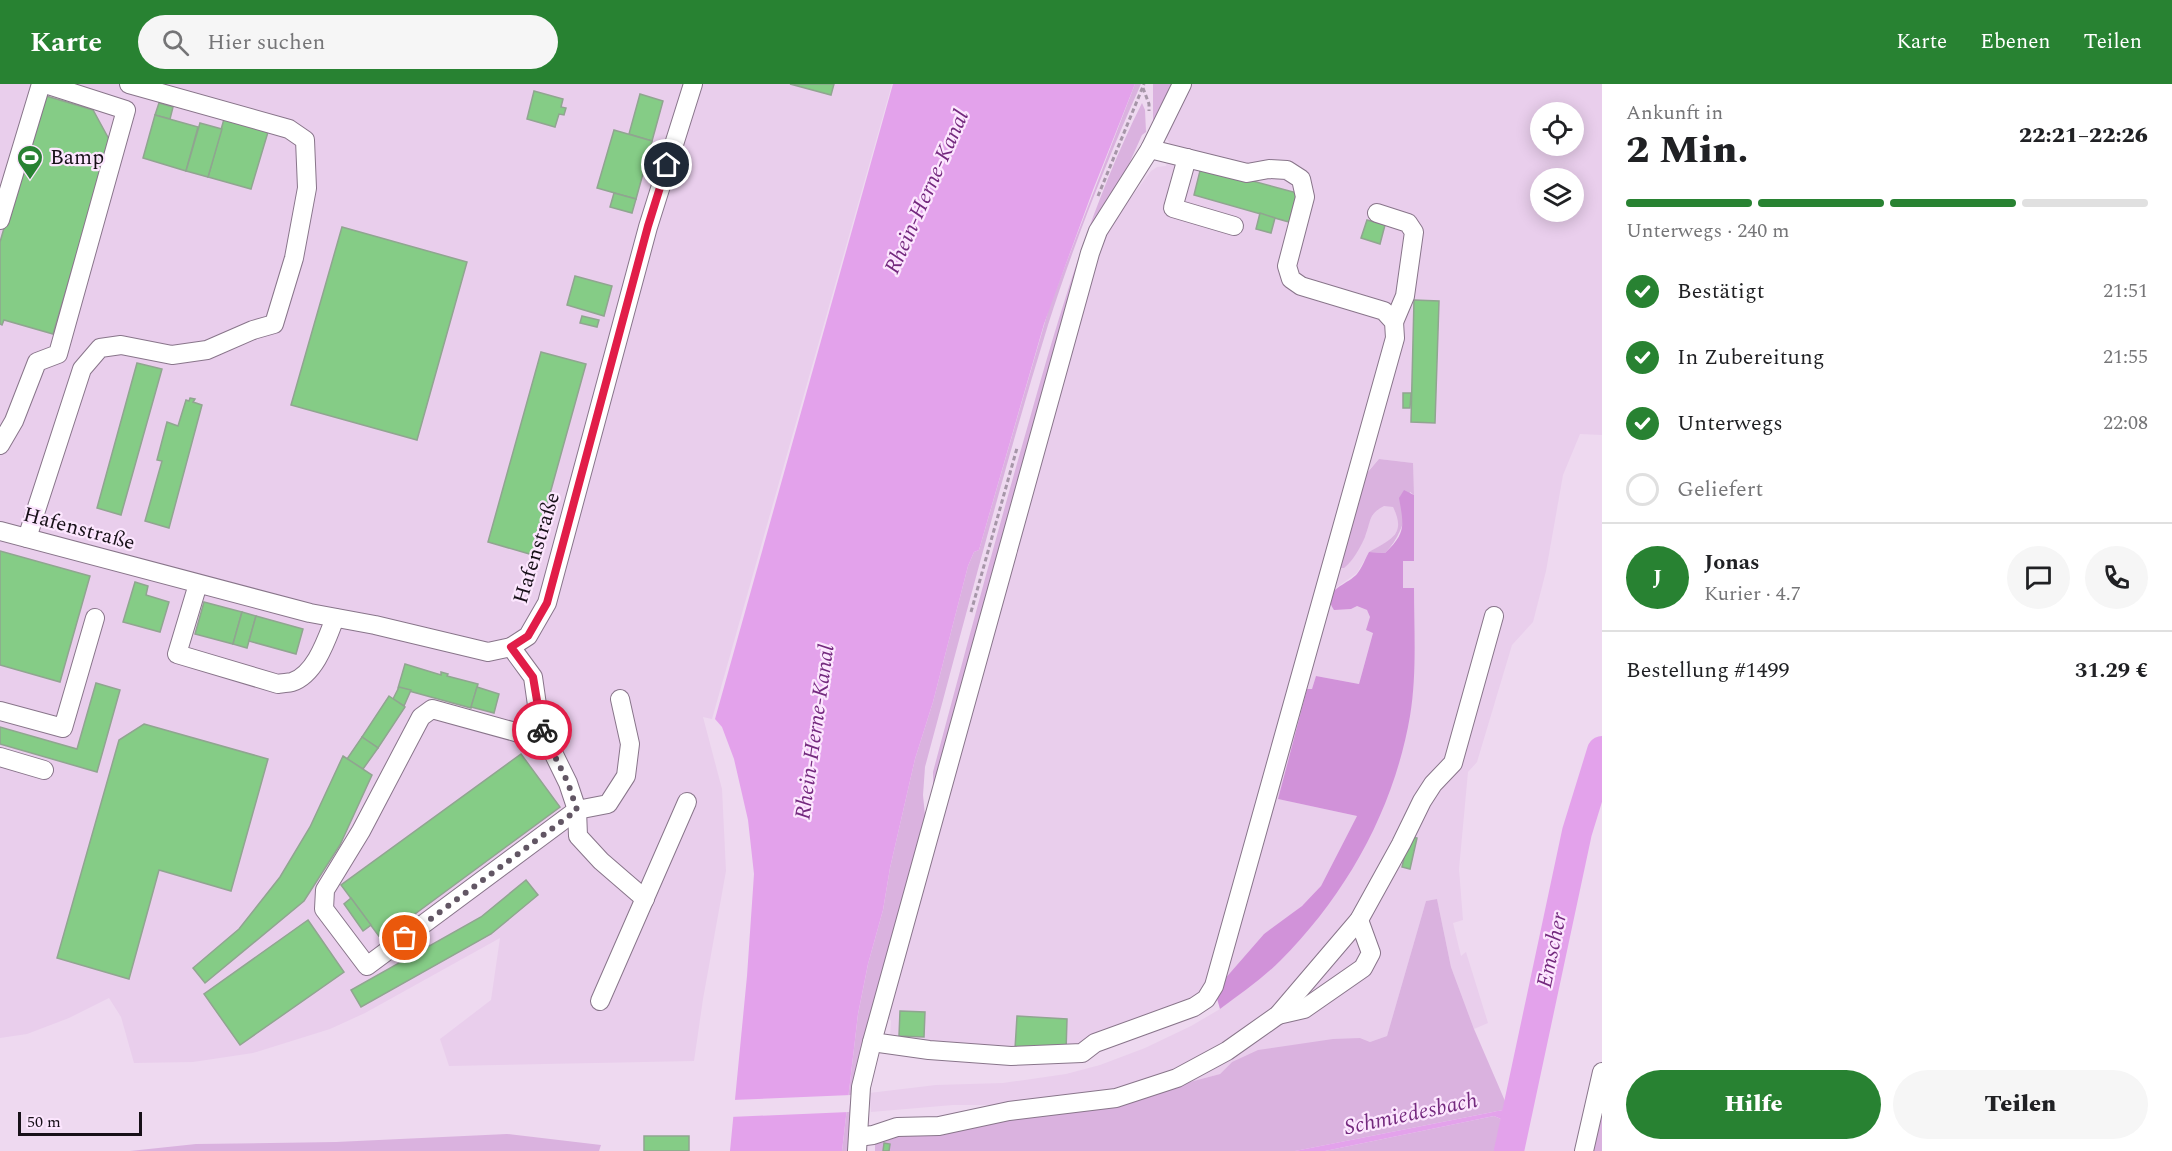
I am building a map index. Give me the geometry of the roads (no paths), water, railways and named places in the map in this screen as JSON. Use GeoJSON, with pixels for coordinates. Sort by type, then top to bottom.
{"type":"FeatureCollection","features":[{"type":"Feature","properties":{"kind":"street"},"geometry":{"type":"LineString","coordinates":[[0,219],[43,84],[126,110],[58,354],[37,362],[14,421],[0,445]]}},
{"type":"Feature","properties":{"kind":"street"},"geometry":{"type":"LineString","coordinates":[[27,538],[82,369],[100,348],[121,345],[172,355],[207,350],[253,330],[274,324],[294,258],[307,188],[305,140],[289,129],[129,84]]}},
{"type":"Feature","properties":{"kind":"street","name":"Hafenstraße"},"geometry":{"type":"LineString","coordinates":[[0,531],[310,613],[375,624],[488,652],[511,647],[528,636],[547,603],[648,226],[693,84]]}},
{"type":"Feature","properties":{"kind":"street"},"geometry":{"type":"LineString","coordinates":[[858,1144],[861,1088],[872,1042],[1090,252],[1098,231],[1150,149],[1182,84]]}},
{"type":"Feature","properties":{"kind":"street"},"geometry":{"type":"LineString","coordinates":[[1150,149],[1247,173],[1269,168],[1287,170],[1300,178],[1305,197],[1287,266],[1292,279],[1301,286],[1384,311],[1394,322]]}},
{"type":"Feature","properties":{"kind":"street"},"geometry":{"type":"LineString","coordinates":[[1187,158],[1173,208],[1234,226]]}},
{"type":"Feature","properties":{"kind":"street"},"geometry":{"type":"LineString","coordinates":[[872,1042],[929,1050],[1011,1056],[1082,1053],[1095,1043],[1194,1007],[1206,999],[1214,986],[1395,338],[1394,322],[1405,296],[1414,232],[1408,223],[1377,213]]}},
{"type":"Feature","properties":{"kind":"street"},"geometry":{"type":"LineString","coordinates":[[198,584],[177,654],[278,684],[293,682],[305,674],[316,659],[335,618]]}},
{"type":"Feature","properties":{"kind":"street"},"geometry":{"type":"LineString","coordinates":[[858,1144],[873,1135],[897,1126],[939,1126],[1009,1111],[1116,1098],[1177,1078],[1227,1052],[1278,1015],[1359,920],[1422,801],[1433,784],[1453,763],[1494,616]]}},
{"type":"Feature","properties":{"kind":"street"},"geometry":{"type":"LineString","coordinates":[[0,711],[63,728],[94,618]]}},
{"type":"Feature","properties":{"kind":"street"},"geometry":{"type":"LineString","coordinates":[[511,647],[533,677],[540,726],[568,783],[577,810],[578,836],[601,861],[645,899]]}},
{"type":"Feature","properties":{"kind":"street"},"geometry":{"type":"LineString","coordinates":[[540,726],[519,734],[432,709],[421,717],[361,831],[325,890],[324,909],[367,966],[577,810],[608,804],[626,776],[630,744],[620,699]]}},
{"type":"Feature","properties":{"kind":"street"},"geometry":{"type":"LineString","coordinates":[[0,757],[44,770]]}},
{"type":"Feature","properties":{"kind":"street"},"geometry":{"type":"LineString","coordinates":[[600,1001],[687,802]]}},
{"type":"Feature","properties":{"kind":"street"},"geometry":{"type":"LineString","coordinates":[[1278,1015],[1304,1009],[1363,968],[1371,953],[1359,920]]}},
{"type":"Feature","properties":{"kind":"street"},"geometry":{"type":"LineString","coordinates":[[1584,1151],[1602,1072]]}},
{"type":"Feature","properties":{"kind":"water","name":"Rhein-Herne-Kanal"},"geometry":{"type":"Polygon","coordinates":[[[893,84],[1135,84],[1044,324],[979,550],[974,552],[968,566],[933,702],[915,759],[858,1014],[842,1151],[730,1151],[747,976],[754,874],[748,820],[734,759],[722,727],[715,719],[893,84]]]}},
{"type":"Feature","properties":{"kind":"water"},"geometry":{"type":"Polygon","coordinates":[[[1503,1110],[1501,1119],[1494,1116],[1325,1151],[1295,1151],[1503,1110]]]}},
{"type":"Feature","properties":{"kind":"waterway","name":"Emscher"},"geometry":{"type":"LineString","coordinates":[[1509,1151],[1577,832],[1602,751]]}},
{"type":"Feature","properties":{"kind":"waterway","name":"Schmiedesbach"},"geometry":{"type":"LineString","coordinates":[[1497,1114],[1515,1117]]}},
{"type":"Feature","properties":{"kind":"place","name":"Bamp"},"geometry":{"type":"Point","coordinates":[30,181]}}]}
